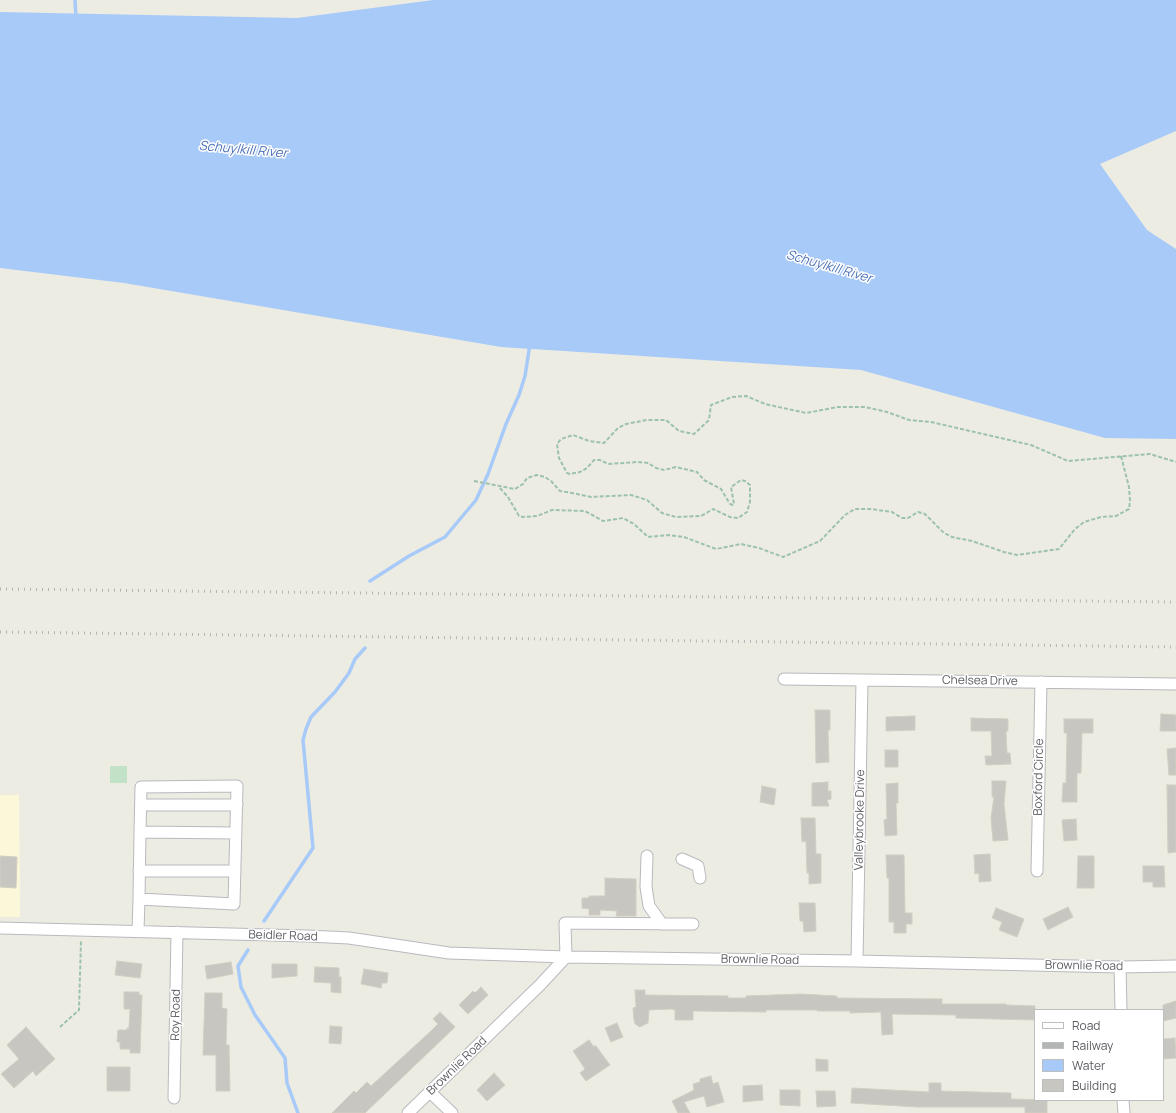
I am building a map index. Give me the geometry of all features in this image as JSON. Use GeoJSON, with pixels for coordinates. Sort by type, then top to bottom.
{"type":"FeatureCollection","features":[{"type":"Feature","properties":{"kind":"street","name":"Chelsea Drive"},"geometry":{"type":"LineString","coordinates":[[784,679],[1176,684]]}},
{"type":"Feature","properties":{"kind":"street","name":"Valleybrooke Drive"},"geometry":{"type":"LineString","coordinates":[[857,961],[862,680]]}},
{"type":"Feature","properties":{"kind":"street","name":"Boxford Circle"},"geometry":{"type":"LineString","coordinates":[[1036,871],[1041,682]]}},
{"type":"Feature","properties":{"kind":"street"},"geometry":{"type":"LineString","coordinates":[[138,931],[141,787],[237,786],[234,904],[139,900]]}},
{"type":"Feature","properties":{"kind":"street"},"geometry":{"type":"LineString","coordinates":[[141,806],[237,805]]}},
{"type":"Feature","properties":{"kind":"street"},"geometry":{"type":"LineString","coordinates":[[140,832],[236,833]]}},
{"type":"Feature","properties":{"kind":"street"},"geometry":{"type":"LineString","coordinates":[[647,856],[646,887],[649,906],[662,924]]}},
{"type":"Feature","properties":{"kind":"street"},"geometry":{"type":"LineString","coordinates":[[682,859],[698,866],[700,878]]}},
{"type":"Feature","properties":{"kind":"street"},"geometry":{"type":"LineString","coordinates":[[139,870],[235,871]]}},
{"type":"Feature","properties":{"kind":"street"},"geometry":{"type":"LineString","coordinates":[[566,957],[565,923],[693,924]]}},
{"type":"Feature","properties":{"kind":"street","name":"Beidler Road"},"geometry":{"type":"LineString","coordinates":[[0,928],[349,938],[449,953],[566,957]]}},
{"type":"Feature","properties":{"kind":"street","name":"Roy Road"},"geometry":{"type":"LineString","coordinates":[[174,1098],[177,932]]}},
{"type":"Feature","properties":{"kind":"street","name":"Brownlie Road"},"geometry":{"type":"LineString","coordinates":[[408,1113],[540,986],[566,957],[857,961],[1120,967],[1176,966]]}},
{"type":"Feature","properties":{"kind":"street"},"geometry":{"type":"LineString","coordinates":[[1120,967],[1121,1009]]}},
{"type":"Feature","properties":{"kind":"street"},"geometry":{"type":"LineString","coordinates":[[430,1092],[452,1113]]}},
{"type":"Feature","properties":{"kind":"street"},"geometry":{"type":"LineString","coordinates":[[1123,1101],[1124,1113]]}},
{"type":"Feature","properties":{"kind":"path"},"geometry":{"type":"LineString","coordinates":[[474,481],[515,489],[524,484],[527,478],[537,475],[545,477],[551,481],[560,491],[591,497],[631,495],[647,500],[662,513],[676,516],[701,516],[713,509],[730,517],[738,518],[747,512],[750,502],[750,485],[745,480],[741,480],[731,487],[734,504],[732,505],[721,489],[704,480],[697,472],[676,467],[664,470],[656,468],[648,463],[638,462],[608,464],[600,460],[594,460],[587,468],[580,472],[570,474],[567,473],[559,458],[557,444],[561,439],[573,435],[589,441],[604,443],[622,426],[647,420],[666,420],[679,431],[694,434],[709,420],[711,405],[732,397],[746,396],[765,404],[806,413],[838,407],[865,407],[887,412],[909,420],[931,422],[1031,445],[1068,461],[1150,454],[1176,462]]}},
{"type":"Feature","properties":{"kind":"path"},"geometry":{"type":"LineString","coordinates":[[499,487],[508,497],[519,516],[523,518],[537,516],[552,510],[585,511],[603,521],[624,518],[634,524],[648,537],[668,535],[684,537],[716,549],[741,544],[759,548],[783,557],[820,542],[845,515],[855,509],[870,509],[892,512],[902,518],[908,518],[918,512],[926,514],[944,533],[952,537],[972,541],[1017,555],[1059,549],[1084,522],[1101,517],[1116,516],[1129,510],[1129,487],[1121,456]]}},
{"type":"Feature","properties":{"kind":"path"},"geometry":{"type":"LineString","coordinates":[[60,1026],[79,1010],[81,930]]}},
{"type":"Feature","properties":{"kind":"shaded area"},"geometry":{"type":"Polygon","coordinates":[[[0,795],[19,795],[20,917],[0,917],[0,795]]]}},
{"type":"Feature","properties":{"kind":"green space"},"geometry":{"type":"Polygon","coordinates":[[[110,766],[127,766],[127,783],[110,783],[110,766]]]}},
{"type":"Feature","properties":{"kind":"water","name":"Schuylkill River"},"geometry":{"type":"Polygon","coordinates":[[[433,0],[1176,0],[1176,131],[1100,164],[1147,230],[1176,249],[1176,439],[1105,438],[861,370],[501,347],[124,283],[0,268],[0,12],[297,18],[433,0]]]}},
{"type":"Feature","properties":{"kind":"building"},"geometry":{"type":"Polygon","coordinates":[[[815,710],[830,710],[830,730],[828,730],[829,762],[816,763],[815,710]]]}},
{"type":"Feature","properties":{"kind":"building"},"geometry":{"type":"Polygon","coordinates":[[[1161,714],[1176,715],[1176,731],[1160,731],[1161,714]]]}},
{"type":"Feature","properties":{"kind":"building"},"geometry":{"type":"Polygon","coordinates":[[[915,716],[915,730],[886,731],[886,717],[915,716]]]}},
{"type":"Feature","properties":{"kind":"building"},"geometry":{"type":"Polygon","coordinates":[[[971,718],[1008,719],[1008,731],[1006,731],[1007,753],[1010,753],[1011,764],[986,765],[985,756],[992,756],[991,731],[971,731],[971,718]]]}},
{"type":"Feature","properties":{"kind":"building"},"geometry":{"type":"Polygon","coordinates":[[[1064,719],[1093,719],[1093,733],[1082,733],[1081,773],[1077,773],[1077,802],[1062,802],[1063,783],[1066,783],[1067,733],[1064,733],[1064,719]]]}},
{"type":"Feature","properties":{"kind":"building"},"geometry":{"type":"Polygon","coordinates":[[[1176,748],[1176,775],[1169,775],[1167,749],[1176,748]]]}},
{"type":"Feature","properties":{"kind":"building"},"geometry":{"type":"Polygon","coordinates":[[[885,750],[898,750],[898,767],[885,767],[885,750]]]}},
{"type":"Feature","properties":{"kind":"building"},"geometry":{"type":"Polygon","coordinates":[[[992,781],[1006,781],[1004,804],[1008,840],[993,841],[991,818],[994,797],[992,797],[992,781]]]}},
{"type":"Feature","properties":{"kind":"building"},"geometry":{"type":"Polygon","coordinates":[[[828,782],[828,791],[831,791],[831,799],[827,800],[829,806],[812,806],[812,783],[828,782]]]}},
{"type":"Feature","properties":{"kind":"building"},"geometry":{"type":"Polygon","coordinates":[[[898,783],[898,803],[896,803],[897,835],[885,836],[884,820],[887,819],[886,784],[898,783]]]}},
{"type":"Feature","properties":{"kind":"building"},"geometry":{"type":"Polygon","coordinates":[[[1167,785],[1176,785],[1176,852],[1168,853],[1167,785]]]}},
{"type":"Feature","properties":{"kind":"building"},"geometry":{"type":"Polygon","coordinates":[[[762,786],[776,789],[774,805],[760,802],[762,786]]]}},
{"type":"Feature","properties":{"kind":"building"},"geometry":{"type":"Polygon","coordinates":[[[801,818],[815,818],[816,854],[821,854],[821,883],[809,884],[809,873],[807,873],[806,841],[802,842],[801,818]]]}},
{"type":"Feature","properties":{"kind":"building"},"geometry":{"type":"Polygon","coordinates":[[[1076,819],[1077,840],[1064,841],[1062,820],[1076,819]]]}},
{"type":"Feature","properties":{"kind":"building"},"geometry":{"type":"Polygon","coordinates":[[[990,854],[991,881],[979,882],[979,873],[975,874],[974,855],[990,854]]]}},
{"type":"Feature","properties":{"kind":"building"},"geometry":{"type":"Polygon","coordinates":[[[886,855],[904,855],[905,913],[912,913],[912,924],[906,924],[906,933],[894,933],[894,922],[889,922],[889,878],[887,878],[886,855]]]}},
{"type":"Feature","properties":{"kind":"building"},"geometry":{"type":"Polygon","coordinates":[[[0,856],[17,857],[16,888],[0,887],[0,856]]]}},
{"type":"Feature","properties":{"kind":"building"},"geometry":{"type":"Polygon","coordinates":[[[1078,856],[1094,856],[1094,888],[1077,888],[1078,856]]]}},
{"type":"Feature","properties":{"kind":"building"},"geometry":{"type":"Polygon","coordinates":[[[1143,866],[1164,866],[1165,887],[1153,887],[1153,882],[1143,882],[1143,866]]]}},
{"type":"Feature","properties":{"kind":"building"},"geometry":{"type":"Polygon","coordinates":[[[605,878],[636,879],[636,916],[616,916],[617,911],[600,910],[600,915],[589,915],[589,909],[582,908],[582,898],[589,898],[589,896],[605,896],[605,878]]]}},
{"type":"Feature","properties":{"kind":"building"},"geometry":{"type":"Polygon","coordinates":[[[799,903],[815,903],[816,931],[804,932],[803,921],[800,921],[799,903]]]}},
{"type":"Feature","properties":{"kind":"building"},"geometry":{"type":"Polygon","coordinates":[[[1068,907],[1073,917],[1048,930],[1043,919],[1068,907]]]}},
{"type":"Feature","properties":{"kind":"building"},"geometry":{"type":"Polygon","coordinates":[[[996,908],[1024,919],[1017,937],[999,930],[1002,922],[992,918],[996,908]]]}},
{"type":"Feature","properties":{"kind":"building"},"geometry":{"type":"Polygon","coordinates":[[[117,961],[142,964],[140,978],[115,975],[117,961]]]}},
{"type":"Feature","properties":{"kind":"building"},"geometry":{"type":"Polygon","coordinates":[[[231,962],[233,974],[207,979],[205,966],[231,962]]]}},
{"type":"Feature","properties":{"kind":"building"},"geometry":{"type":"Polygon","coordinates":[[[272,964],[297,964],[297,976],[272,978],[272,964]]]}},
{"type":"Feature","properties":{"kind":"building"},"geometry":{"type":"Polygon","coordinates":[[[315,967],[339,968],[339,977],[341,977],[341,993],[331,992],[331,983],[314,982],[315,967]]]}},
{"type":"Feature","properties":{"kind":"building"},"geometry":{"type":"Polygon","coordinates":[[[364,969],[388,973],[387,983],[382,983],[381,988],[361,984],[364,969]]]}},
{"type":"Feature","properties":{"kind":"building"},"geometry":{"type":"Polygon","coordinates":[[[481,987],[488,995],[468,1014],[459,1005],[473,991],[475,993],[481,987]]]}},
{"type":"Feature","properties":{"kind":"building"},"geometry":{"type":"Polygon","coordinates":[[[635,990],[645,990],[645,995],[728,996],[728,998],[800,994],[837,996],[837,998],[942,999],[942,1004],[1006,1004],[1035,1006],[1035,1009],[1034,1020],[956,1018],[956,1015],[892,1014],[893,1034],[882,1035],[881,1012],[850,1013],[850,1011],[817,1010],[766,1010],[766,1012],[693,1011],[693,1020],[675,1020],[675,1010],[649,1010],[648,1023],[640,1027],[635,1024],[634,1020],[633,1008],[636,1007],[635,990]]]}},
{"type":"Feature","properties":{"kind":"building"},"geometry":{"type":"Polygon","coordinates":[[[124,992],[139,992],[139,995],[142,995],[140,1053],[130,1053],[130,1049],[120,1049],[120,1042],[117,1042],[118,1030],[127,1030],[127,1028],[129,1028],[130,1009],[124,1009],[124,992]]]}},
{"type":"Feature","properties":{"kind":"building"},"geometry":{"type":"Polygon","coordinates":[[[205,993],[222,993],[222,1008],[227,1009],[226,1045],[229,1045],[230,1091],[216,1091],[216,1055],[203,1055],[205,993]]]}},
{"type":"Feature","properties":{"kind":"building"},"geometry":{"type":"Polygon","coordinates":[[[1176,1001],[1176,1018],[1164,1021],[1163,1005],[1176,1001]]]}},
{"type":"Feature","properties":{"kind":"building"},"geometry":{"type":"Polygon","coordinates":[[[440,1012],[455,1027],[365,1113],[332,1113],[354,1091],[356,1093],[367,1082],[371,1086],[431,1031],[438,1024],[433,1019],[440,1012]]]}},
{"type":"Feature","properties":{"kind":"building"},"geometry":{"type":"Polygon","coordinates":[[[617,1023],[623,1037],[611,1042],[605,1028],[617,1023]]]}},
{"type":"Feature","properties":{"kind":"building"},"geometry":{"type":"Polygon","coordinates":[[[330,1026],[342,1027],[341,1044],[329,1043],[330,1026]]]}},
{"type":"Feature","properties":{"kind":"building"},"geometry":{"type":"Polygon","coordinates":[[[26,1027],[55,1059],[36,1076],[33,1071],[14,1088],[1,1074],[19,1059],[7,1045],[26,1027]]]}},
{"type":"Feature","properties":{"kind":"building"},"geometry":{"type":"Polygon","coordinates":[[[1175,1038],[1176,1058],[1164,1059],[1164,1039],[1175,1038]]]}},
{"type":"Feature","properties":{"kind":"building"},"geometry":{"type":"Polygon","coordinates":[[[589,1040],[593,1046],[596,1046],[610,1065],[586,1081],[580,1073],[585,1069],[573,1051],[589,1040]]]}},
{"type":"Feature","properties":{"kind":"building"},"geometry":{"type":"Polygon","coordinates":[[[816,1059],[828,1060],[828,1071],[816,1071],[816,1059]]]}},
{"type":"Feature","properties":{"kind":"building"},"geometry":{"type":"Polygon","coordinates":[[[107,1067],[130,1067],[130,1091],[107,1091],[107,1067]]]}},
{"type":"Feature","properties":{"kind":"building"},"geometry":{"type":"Polygon","coordinates":[[[494,1073],[505,1085],[487,1101],[477,1090],[494,1073]]]}},
{"type":"Feature","properties":{"kind":"building"},"geometry":{"type":"Polygon","coordinates":[[[711,1076],[713,1084],[718,1082],[724,1102],[707,1107],[704,1096],[684,1102],[690,1113],[678,1113],[672,1101],[694,1090],[693,1084],[700,1082],[700,1079],[711,1076]]]}},
{"type":"Feature","properties":{"kind":"building"},"geometry":{"type":"Polygon","coordinates":[[[929,1083],[941,1083],[941,1091],[1011,1093],[1011,1099],[1047,1101],[1047,1113],[1025,1113],[1025,1107],[917,1107],[851,1103],[852,1088],[929,1092],[929,1083]]]}},
{"type":"Feature","properties":{"kind":"building"},"geometry":{"type":"Polygon","coordinates":[[[762,1085],[763,1100],[743,1102],[743,1086],[762,1085]]]}},
{"type":"Feature","properties":{"kind":"building"},"geometry":{"type":"Polygon","coordinates":[[[780,1090],[800,1090],[800,1106],[780,1105],[780,1090]]]}},
{"type":"Feature","properties":{"kind":"building"},"geometry":{"type":"Polygon","coordinates":[[[816,1091],[835,1091],[836,1106],[817,1107],[816,1091]]]}},
{"type":"Feature","properties":{"kind":"waterway"},"geometry":{"type":"LineString","coordinates":[[75,0],[76,17]]}},
{"type":"Feature","properties":{"kind":"waterway"},"geometry":{"type":"LineString","coordinates":[[370,581],[409,556],[445,537],[476,500],[488,474],[506,424],[519,395],[525,376],[530,344]]}},
{"type":"Feature","properties":{"kind":"waterway"},"geometry":{"type":"LineString","coordinates":[[264,921],[313,848],[303,740],[306,729],[311,717],[335,692],[349,673],[355,659],[365,648]]}},
{"type":"Feature","properties":{"kind":"waterway"},"geometry":{"type":"LineString","coordinates":[[248,950],[238,966],[241,987],[255,1015],[285,1058],[287,1083],[298,1113]]}},
{"type":"Feature","properties":{"kind":"railway"},"geometry":{"type":"LineString","coordinates":[[0,589],[1176,602]]}},
{"type":"Feature","properties":{"kind":"railway"},"geometry":{"type":"LineString","coordinates":[[0,632],[1176,647]]}}]}
